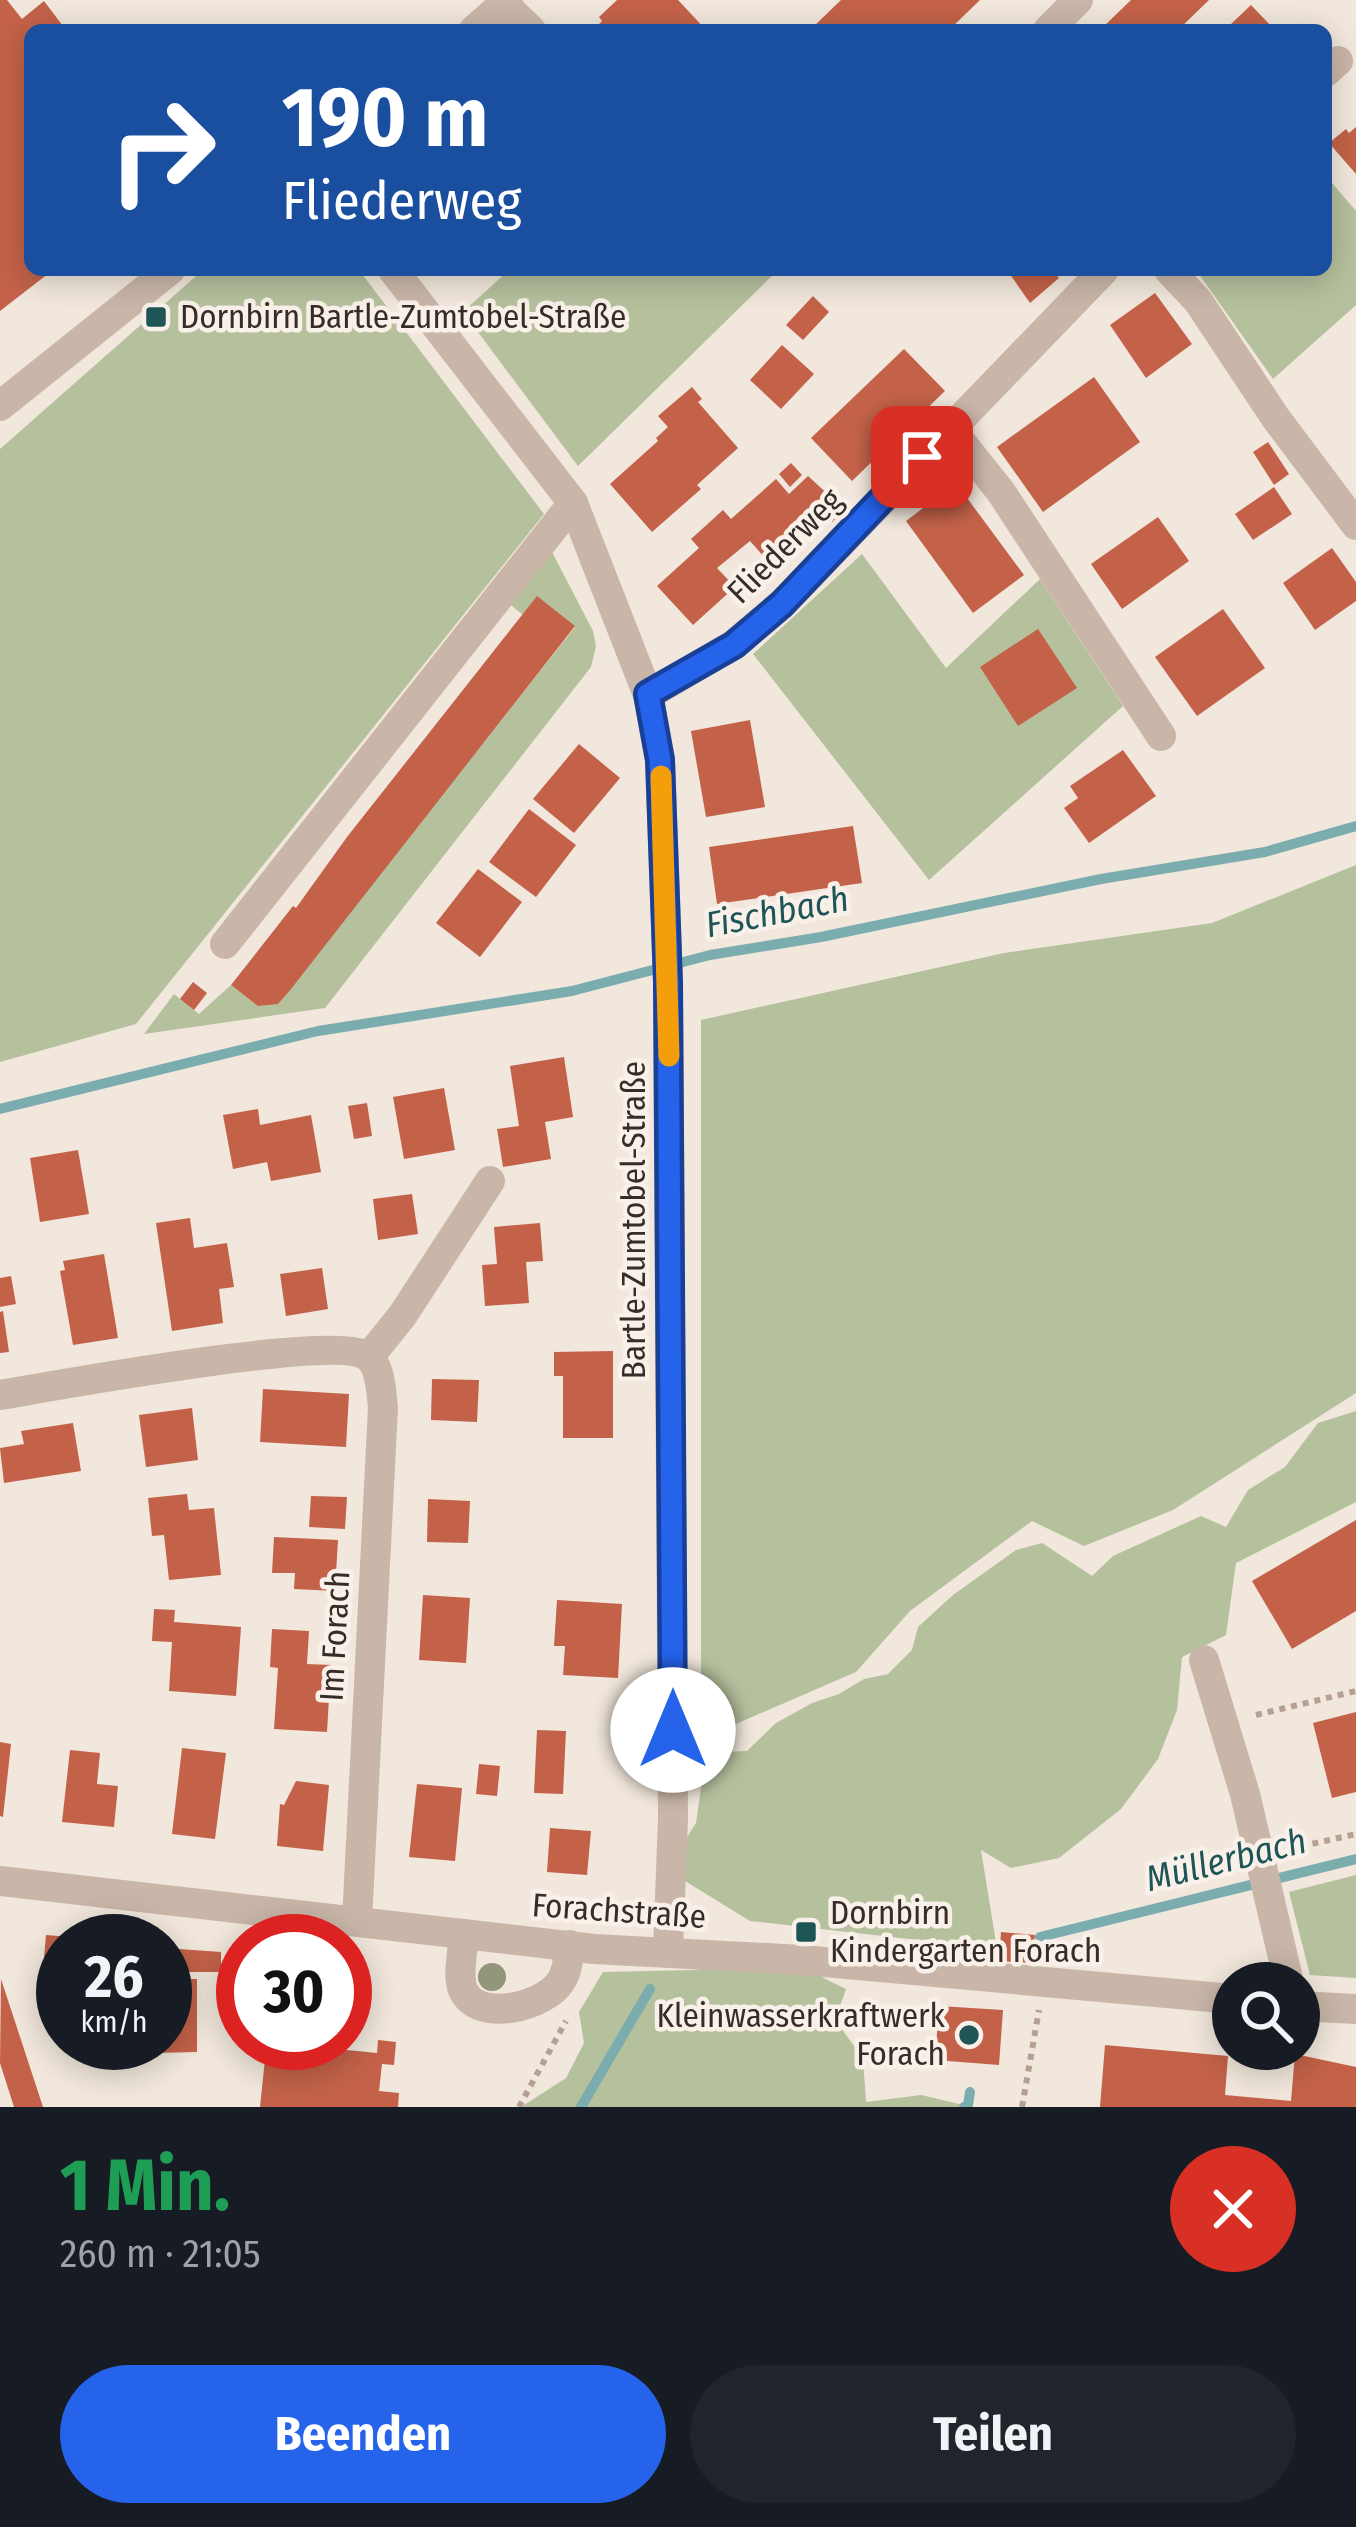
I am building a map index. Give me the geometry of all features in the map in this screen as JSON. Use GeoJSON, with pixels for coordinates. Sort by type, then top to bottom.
{"type":"FeatureCollection","features":[{"type":"Feature","properties":{"kind":"street"},"geometry":{"type":"LineString","coordinates":[[1054,24],[1078,0]]}},
{"type":"Feature","properties":{"kind":"street"},"geometry":{"type":"LineString","coordinates":[[481,24],[506,2]]}},
{"type":"Feature","properties":{"kind":"street"},"geometry":{"type":"LineString","coordinates":[[0,406],[162,276]]}},
{"type":"Feature","properties":{"kind":"street","name":"Bartle-Zumtobel-Straße"},"geometry":{"type":"LineString","coordinates":[[398,276],[573,503],[648,694],[660,760],[668,982],[673,1818],[668,1951]]}},
{"type":"Feature","properties":{"kind":"street","name":"Fliederweg"},"geometry":{"type":"LineString","coordinates":[[648,694],[734,645],[782,604],[1098,276]]}},
{"type":"Feature","properties":{"kind":"street"},"geometry":{"type":"LineString","coordinates":[[1175,276],[1198,301],[1275,417],[1356,525]]}},
{"type":"Feature","properties":{"kind":"street"},"geometry":{"type":"LineString","coordinates":[[950,428],[1001,492],[1161,736]]}},
{"type":"Feature","properties":{"kind":"street"},"geometry":{"type":"LineString","coordinates":[[225,944],[573,503]]}},
{"type":"Feature","properties":{"kind":"street"},"geometry":{"type":"LineString","coordinates":[[0,1395],[275,1354],[346,1348],[369,1357],[402,1316],[490,1181]]}},
{"type":"Feature","properties":{"kind":"street","name":"Im Forach"},"geometry":{"type":"LineString","coordinates":[[357,1914],[383,1407],[376,1368],[369,1357]]}},
{"type":"Feature","properties":{"kind":"street"},"geometry":{"type":"LineString","coordinates":[[1204,1660],[1284,1962]]}},
{"type":"Feature","properties":{"kind":"street","name":"Forachstraße"},"geometry":{"type":"LineString","coordinates":[[0,1881],[287,1914]]}},
{"type":"Feature","properties":{"kind":"street","name":"Forachstraße"},"geometry":{"type":"LineString","coordinates":[[372,1924],[570,1945],[1212,1997]]}},
{"type":"Feature","properties":{"kind":"street"},"geometry":{"type":"LineString","coordinates":[[464,1934],[460,1979],[464,1991],[481,2008],[495,2010],[516,2007],[555,1988],[564,1978],[570,1945]]}},
{"type":"Feature","properties":{"kind":"street"},"geometry":{"type":"LineString","coordinates":[[1320,2007],[1356,2009]]}},
{"type":"Feature","properties":{"kind":"path"},"geometry":{"type":"LineString","coordinates":[[1223,1723],[1356,1691]]}},
{"type":"Feature","properties":{"kind":"path"},"geometry":{"type":"LineString","coordinates":[[1259,1856],[1356,1834]]}},
{"type":"Feature","properties":{"kind":"path"},"geometry":{"type":"LineString","coordinates":[[1022,2107],[1040,2002],[1033,1979]]}},
{"type":"Feature","properties":{"kind":"path"},"geometry":{"type":"LineString","coordinates":[[519,2107],[572,2010]]}},
{"type":"Feature","properties":{"kind":"green space"},"geometry":{"type":"Polygon","coordinates":[[[1332,183],[1356,211],[1356,305],[1273,379],[1200,276],[1332,276],[1332,183]]]}},
{"type":"Feature","properties":{"kind":"green space"},"geometry":{"type":"Polygon","coordinates":[[[196,276],[364,276],[544,514],[136,1024],[0,1062],[0,449],[196,276]]]}},
{"type":"Feature","properties":{"kind":"green space"},"geometry":{"type":"Polygon","coordinates":[[[502,276],[772,276],[578,466],[463,312],[502,276]]]}},
{"type":"Feature","properties":{"kind":"green space"},"geometry":{"type":"Polygon","coordinates":[[[551,550],[593,631],[596,646],[591,667],[325,1008],[144,1034],[174,994],[199,1014],[231,985],[258,1006],[278,1003],[575,627],[523,615],[506,601],[551,550]]]}},
{"type":"Feature","properties":{"kind":"green space"},"geometry":{"type":"Polygon","coordinates":[[[862,554],[946,668],[1040,579],[1123,706],[929,880],[753,654],[862,554]]]}},
{"type":"Feature","properties":{"kind":"green space"},"geometry":{"type":"Polygon","coordinates":[[[1356,865],[1356,1393],[1173,1510],[1084,1546],[1032,1521],[910,1611],[856,1672],[701,1739],[701,1020],[1004,953],[1212,923],[1356,865]]]}},
{"type":"Feature","properties":{"kind":"green space"},"geometry":{"type":"Polygon","coordinates":[[[1356,1411],[1356,1502],[1236,1563],[1226,1635],[1182,1657],[1177,1710],[1158,1759],[1121,1809],[1059,1858],[1011,1868],[981,1850],[997,1949],[750,1921],[685,1881],[684,1842],[696,1823],[703,1773],[723,1752],[747,1751],[776,1723],[812,1703],[864,1679],[888,1674],[912,1650],[918,1627],[1016,1550],[1042,1543],[1092,1576],[1113,1556],[1201,1516],[1226,1527],[1248,1490],[1285,1467],[1318,1423],[1356,1411]]]}},
{"type":"Feature","properties":{"kind":"green space"},"geometry":{"type":"Polygon","coordinates":[[[1356,1875],[1356,1978],[1320,1976],[1320,1962],[1307,1962],[1289,1892],[1356,1875]]]}},
{"type":"Feature","properties":{"kind":"green space"},"geometry":{"type":"Polygon","coordinates":[[[789,1961],[846,1989],[835,2020],[863,2058],[866,2102],[921,2095],[972,2107],[521,2107],[566,2078],[584,2043],[579,2012],[603,1972],[789,1961]]]}},
{"type":"Feature","properties":{"kind":"building"},"geometry":{"type":"Polygon","coordinates":[[[0,0],[7,0],[22,19],[44,1],[61,24],[24,24],[24,276],[45,276],[0,311],[0,0]]]}},
{"type":"Feature","properties":{"kind":"building"},"geometry":{"type":"Polygon","coordinates":[[[617,0],[678,0],[700,24],[599,24],[599,17],[617,0]]]}},
{"type":"Feature","properties":{"kind":"building"},"geometry":{"type":"Polygon","coordinates":[[[841,0],[980,0],[955,24],[816,24],[841,0]]]}},
{"type":"Feature","properties":{"kind":"building"},"geometry":{"type":"Polygon","coordinates":[[[1131,0],[1209,0],[1184,24],[1106,24],[1131,0]]]}},
{"type":"Feature","properties":{"kind":"building"},"geometry":{"type":"Polygon","coordinates":[[[1251,5],[1269,24],[1231,24],[1251,5]]]}},
{"type":"Feature","properties":{"kind":"building"},"geometry":{"type":"Polygon","coordinates":[[[1356,127],[1356,174],[1332,146],[1332,141],[1346,129],[1349,133],[1356,127]]]}},
{"type":"Feature","properties":{"kind":"building"},"geometry":{"type":"Polygon","coordinates":[[[1011,276],[1058,276],[1059,278],[1030,303],[1011,276]]]}},
{"type":"Feature","properties":{"kind":"building"},"geometry":{"type":"Polygon","coordinates":[[[1155,293],[1192,344],[1146,378],[1110,325],[1155,293]]]}},
{"type":"Feature","properties":{"kind":"building"},"geometry":{"type":"Polygon","coordinates":[[[813,296],[829,312],[803,340],[786,325],[813,296]]]}},
{"type":"Feature","properties":{"kind":"building"},"geometry":{"type":"Polygon","coordinates":[[[782,345],[814,374],[781,409],[750,380],[782,345]]]}},
{"type":"Feature","properties":{"kind":"building"},"geometry":{"type":"Polygon","coordinates":[[[904,349],[945,391],[852,481],[811,438],[904,349]]]}},
{"type":"Feature","properties":{"kind":"building"},"geometry":{"type":"Polygon","coordinates":[[[1094,377],[1140,442],[1043,512],[997,447],[1094,377]]]}},
{"type":"Feature","properties":{"kind":"building"},"geometry":{"type":"Polygon","coordinates":[[[692,387],[702,399],[698,402],[738,448],[652,532],[610,484],[658,441],[668,427],[658,416],[692,387]]]}},
{"type":"Feature","properties":{"kind":"building"},"geometry":{"type":"Polygon","coordinates":[[[1268,442],[1289,474],[1274,485],[1253,452],[1268,442]]]}},
{"type":"Feature","properties":{"kind":"building"},"geometry":{"type":"Polygon","coordinates":[[[791,463],[802,475],[790,487],[779,474],[791,463]]]}},
{"type":"Feature","properties":{"kind":"building"},"geometry":{"type":"Polygon","coordinates":[[[808,476],[845,510],[832,522],[819,507],[766,559],[750,541],[717,568],[735,587],[693,625],[657,586],[699,548],[691,539],[723,510],[731,519],[776,479],[789,494],[808,476]]]}},
{"type":"Feature","properties":{"kind":"building"},"geometry":{"type":"Polygon","coordinates":[[[956,483],[1024,575],[973,613],[906,521],[956,483]]]}},
{"type":"Feature","properties":{"kind":"building"},"geometry":{"type":"Polygon","coordinates":[[[1274,487],[1292,514],[1253,540],[1235,514],[1274,487]]]}},
{"type":"Feature","properties":{"kind":"building"},"geometry":{"type":"Polygon","coordinates":[[[1158,517],[1189,561],[1122,609],[1091,564],[1158,517]]]}},
{"type":"Feature","properties":{"kind":"building"},"geometry":{"type":"Polygon","coordinates":[[[1332,548],[1356,582],[1356,601],[1315,630],[1283,583],[1332,548]]]}},
{"type":"Feature","properties":{"kind":"building"},"geometry":{"type":"Polygon","coordinates":[[[537,596],[575,626],[291,989],[278,1004],[258,1006],[231,985],[537,596]]]}},
{"type":"Feature","properties":{"kind":"building"},"geometry":{"type":"Polygon","coordinates":[[[1223,609],[1265,668],[1197,716],[1155,657],[1223,609]]]}},
{"type":"Feature","properties":{"kind":"building"},"geometry":{"type":"Polygon","coordinates":[[[1038,629],[1077,688],[1018,726],[980,667],[1038,629]]]}},
{"type":"Feature","properties":{"kind":"building"},"geometry":{"type":"Polygon","coordinates":[[[750,720],[765,807],[706,817],[691,731],[750,720]]]}},
{"type":"Feature","properties":{"kind":"building"},"geometry":{"type":"Polygon","coordinates":[[[579,744],[620,778],[574,833],[533,799],[579,744]]]}},
{"type":"Feature","properties":{"kind":"building"},"geometry":{"type":"Polygon","coordinates":[[[1123,750],[1156,796],[1089,843],[1064,808],[1078,798],[1070,786],[1123,750]]]}},
{"type":"Feature","properties":{"kind":"building"},"geometry":{"type":"Polygon","coordinates":[[[529,809],[576,845],[536,897],[489,862],[529,809]]]}},
{"type":"Feature","properties":{"kind":"building"},"geometry":{"type":"Polygon","coordinates":[[[853,826],[862,883],[717,904],[709,847],[853,826]]]}},
{"type":"Feature","properties":{"kind":"building"},"geometry":{"type":"Polygon","coordinates":[[[478,869],[522,902],[480,957],[436,923],[478,869]]]}},
{"type":"Feature","properties":{"kind":"building"},"geometry":{"type":"Polygon","coordinates":[[[193,982],[207,993],[194,1010],[180,999],[193,982]]]}},
{"type":"Feature","properties":{"kind":"building"},"geometry":{"type":"Polygon","coordinates":[[[564,1057],[573,1117],[545,1122],[551,1159],[503,1167],[497,1129],[519,1126],[510,1066],[564,1057]]]}},
{"type":"Feature","properties":{"kind":"building"},"geometry":{"type":"Polygon","coordinates":[[[444,1088],[455,1150],[404,1159],[393,1097],[444,1088]]]}},
{"type":"Feature","properties":{"kind":"building"},"geometry":{"type":"Polygon","coordinates":[[[367,1103],[372,1136],[354,1139],[348,1106],[367,1103]]]}},
{"type":"Feature","properties":{"kind":"building"},"geometry":{"type":"Polygon","coordinates":[[[258,1109],[260,1125],[311,1115],[321,1172],[271,1181],[267,1162],[233,1169],[223,1115],[258,1109]]]}},
{"type":"Feature","properties":{"kind":"building"},"geometry":{"type":"Polygon","coordinates":[[[78,1150],[89,1214],[40,1222],[30,1158],[78,1150]]]}},
{"type":"Feature","properties":{"kind":"building"},"geometry":{"type":"Polygon","coordinates":[[[412,1194],[418,1234],[378,1240],[373,1199],[412,1194]]]}},
{"type":"Feature","properties":{"kind":"building"},"geometry":{"type":"Polygon","coordinates":[[[190,1218],[194,1248],[227,1243],[234,1287],[219,1289],[223,1323],[172,1331],[156,1223],[190,1218]]]}},
{"type":"Feature","properties":{"kind":"building"},"geometry":{"type":"Polygon","coordinates":[[[540,1223],[543,1261],[526,1262],[529,1303],[485,1306],[482,1265],[497,1264],[494,1227],[540,1223]]]}},
{"type":"Feature","properties":{"kind":"building"},"geometry":{"type":"Polygon","coordinates":[[[104,1254],[118,1338],[73,1345],[60,1271],[65,1270],[63,1261],[104,1254]]]}},
{"type":"Feature","properties":{"kind":"building"},"geometry":{"type":"Polygon","coordinates":[[[322,1268],[328,1309],[286,1316],[280,1274],[322,1268]]]}},
{"type":"Feature","properties":{"kind":"building"},"geometry":{"type":"Polygon","coordinates":[[[11,1276],[16,1304],[0,1307],[0,1278],[11,1276]]]}},
{"type":"Feature","properties":{"kind":"building"},"geometry":{"type":"Polygon","coordinates":[[[0,1312],[9,1352],[0,1353],[0,1312]]]}},
{"type":"Feature","properties":{"kind":"building"},"geometry":{"type":"Polygon","coordinates":[[[613,1351],[613,1438],[563,1438],[563,1376],[554,1376],[554,1352],[613,1351]]]}},
{"type":"Feature","properties":{"kind":"building"},"geometry":{"type":"Polygon","coordinates":[[[432,1379],[479,1380],[477,1422],[431,1420],[432,1379]]]}},
{"type":"Feature","properties":{"kind":"building"},"geometry":{"type":"Polygon","coordinates":[[[263,1389],[349,1394],[346,1447],[260,1442],[263,1389]]]}},
{"type":"Feature","properties":{"kind":"building"},"geometry":{"type":"Polygon","coordinates":[[[192,1408],[198,1460],[146,1467],[139,1415],[192,1408]]]}},
{"type":"Feature","properties":{"kind":"building"},"geometry":{"type":"Polygon","coordinates":[[[73,1423],[81,1471],[4,1483],[0,1448],[24,1444],[21,1431],[73,1423]]]}},
{"type":"Feature","properties":{"kind":"building"},"geometry":{"type":"Polygon","coordinates":[[[187,1494],[189,1510],[214,1508],[221,1575],[169,1580],[164,1535],[152,1536],[148,1498],[187,1494]]]}},
{"type":"Feature","properties":{"kind":"building"},"geometry":{"type":"Polygon","coordinates":[[[311,1496],[347,1497],[345,1529],[309,1527],[311,1496]]]}},
{"type":"Feature","properties":{"kind":"building"},"geometry":{"type":"Polygon","coordinates":[[[428,1499],[470,1501],[468,1543],[427,1542],[428,1499]]]}},
{"type":"Feature","properties":{"kind":"building"},"geometry":{"type":"Polygon","coordinates":[[[1356,1520],[1356,1611],[1292,1649],[1252,1581],[1356,1520]]]}},
{"type":"Feature","properties":{"kind":"building"},"geometry":{"type":"Polygon","coordinates":[[[274,1537],[338,1540],[335,1591],[294,1589],[295,1573],[272,1573],[274,1537]]]}},
{"type":"Feature","properties":{"kind":"building"},"geometry":{"type":"Polygon","coordinates":[[[423,1595],[470,1598],[466,1663],[419,1660],[423,1595]]]}},
{"type":"Feature","properties":{"kind":"building"},"geometry":{"type":"Polygon","coordinates":[[[557,1600],[622,1604],[618,1678],[563,1675],[565,1646],[554,1646],[557,1600]]]}},
{"type":"Feature","properties":{"kind":"building"},"geometry":{"type":"Polygon","coordinates":[[[154,1609],[175,1610],[174,1622],[241,1627],[236,1696],[169,1691],[172,1642],[152,1641],[154,1609]]]}},
{"type":"Feature","properties":{"kind":"building"},"geometry":{"type":"Polygon","coordinates":[[[272,1629],[309,1631],[307,1664],[331,1665],[327,1732],[274,1729],[278,1668],[270,1667],[272,1629]]]}},
{"type":"Feature","properties":{"kind":"building"},"geometry":{"type":"Polygon","coordinates":[[[1356,1712],[1356,1792],[1332,1798],[1313,1723],[1356,1712]]]}},
{"type":"Feature","properties":{"kind":"building"},"geometry":{"type":"Polygon","coordinates":[[[537,1730],[566,1731],[563,1794],[534,1793],[537,1730]]]}},
{"type":"Feature","properties":{"kind":"building"},"geometry":{"type":"Polygon","coordinates":[[[0,1742],[11,1744],[3,1817],[0,1816],[0,1742]]]}},
{"type":"Feature","properties":{"kind":"building"},"geometry":{"type":"Polygon","coordinates":[[[182,1748],[226,1753],[215,1839],[172,1834],[182,1748]]]}},
{"type":"Feature","properties":{"kind":"building"},"geometry":{"type":"Polygon","coordinates":[[[70,1750],[100,1753],[97,1784],[118,1786],[114,1827],[62,1822],[70,1750]]]}},
{"type":"Feature","properties":{"kind":"building"},"geometry":{"type":"Polygon","coordinates":[[[479,1764],[500,1766],[497,1796],[476,1794],[479,1764]]]}},
{"type":"Feature","properties":{"kind":"building"},"geometry":{"type":"Polygon","coordinates":[[[296,1781],[329,1785],[323,1851],[277,1846],[280,1804],[284,1805],[296,1781]]]}},
{"type":"Feature","properties":{"kind":"building"},"geometry":{"type":"Polygon","coordinates":[[[417,1784],[462,1788],[455,1861],[409,1857],[417,1784]]]}},
{"type":"Feature","properties":{"kind":"building"},"geometry":{"type":"Polygon","coordinates":[[[550,1828],[591,1831],[587,1875],[547,1872],[550,1828]]]}},
{"type":"Feature","properties":{"kind":"building"},"geometry":{"type":"Polygon","coordinates":[[[1001,1932],[1035,1935],[1032,1963],[999,1961],[1001,1932]]]}},
{"type":"Feature","properties":{"kind":"building"},"geometry":{"type":"Polygon","coordinates":[[[192,1950],[216,1952],[216,1972],[192,1972],[192,1950]]]}},
{"type":"Feature","properties":{"kind":"building"},"geometry":{"type":"Polygon","coordinates":[[[1,1979],[43,2107],[14,2107],[0,2063],[1,1979]]]}},
{"type":"Feature","properties":{"kind":"building"},"geometry":{"type":"Polygon","coordinates":[[[192,1979],[197,1979],[197,2052],[192,2052],[192,1979]]]}},
{"type":"Feature","properties":{"kind":"building","name":"Kleinwasserkraftwerk Forach"},"geometry":{"type":"Polygon","coordinates":[[[939,2006],[1003,2010],[999,2065],[935,2060],[939,2006]]]}},
{"type":"Feature","properties":{"kind":"building"},"geometry":{"type":"Polygon","coordinates":[[[378,2040],[396,2042],[394,2065],[382,2064],[379,2091],[399,2093],[398,2107],[260,2107],[264,2070],[372,2070],[372,2052],[377,2053],[378,2040]]]}},
{"type":"Feature","properties":{"kind":"building"},"geometry":{"type":"Polygon","coordinates":[[[1105,2045],[1212,2055],[1212,2070],[1227,2070],[1225,2095],[1291,2101],[1294,2070],[1320,2070],[1320,2059],[1356,2067],[1356,2107],[1100,2107],[1105,2045]]]}},
{"type":"Feature","properties":{"kind":"waterway","name":"Fischbach"},"geometry":{"type":"LineString","coordinates":[[0,1109],[318,1031],[572,991],[710,955],[1265,852],[1356,826]]}},
{"type":"Feature","properties":{"kind":"waterway","name":"Müllerbach"},"geometry":{"type":"LineString","coordinates":[[1040,1937],[1356,1859]]}},
{"type":"Feature","properties":{"kind":"waterway"},"geometry":{"type":"LineString","coordinates":[[581,2107],[650,1989]]}},
{"type":"Feature","properties":{"kind":"waterway","name":"Müllerbach"},"geometry":{"type":"LineString","coordinates":[[964,2107],[970,2092]]}},
{"type":"Feature","properties":{"kind":"slow traffic"},"geometry":{"type":"LineString","coordinates":[[661,776],[669,1056]]}},
{"type":"Feature","properties":{"kind":"place","name":"Dornbirn Bartle-Zumtobel-Straße"},"geometry":{"type":"Point","coordinates":[156,317]}},
{"type":"Feature","properties":{"kind":"place","name":"Dornbirn Kindergarten Forach"},"geometry":{"type":"Point","coordinates":[806,1932]}},
{"type":"Feature","properties":{"kind":"place","name":"Kleinwasserkraftwerk Forach"},"geometry":{"type":"Point","coordinates":[969,2035]}},
{"type":"Feature","properties":{"kind":"route"},"geometry":{"type":"LineString","coordinates":[[673,1730],[668,982],[660,760],[648,694],[734,645],[782,604],[922,457]]}}]}
